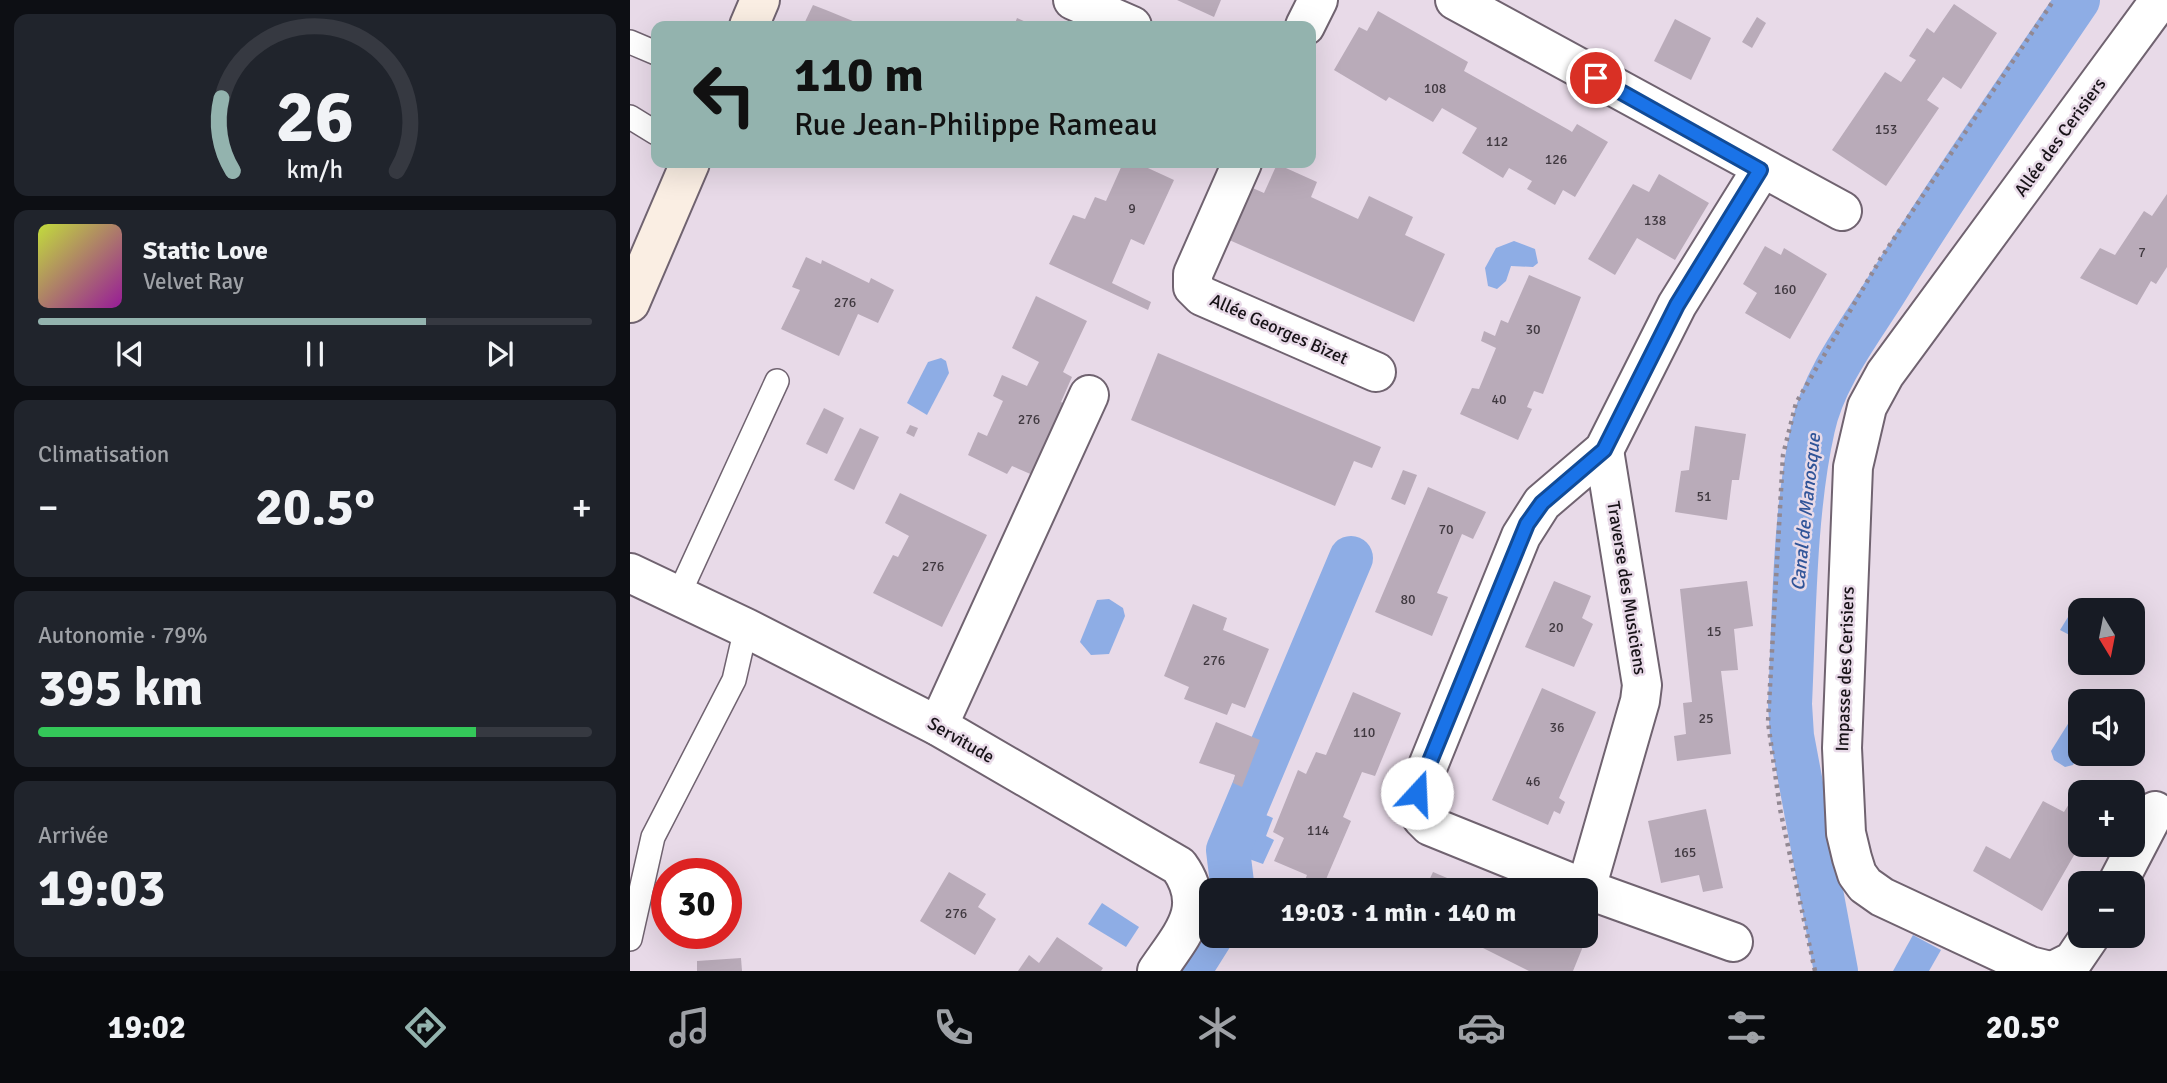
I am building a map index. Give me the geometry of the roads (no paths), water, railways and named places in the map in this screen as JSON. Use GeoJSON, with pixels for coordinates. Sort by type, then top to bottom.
{"type":"FeatureCollection","features":[{"type":"Feature","properties":{"kind":"street"},"geometry":{"type":"LineString","coordinates":[[751,21],[760,0]]}},
{"type":"Feature","properties":{"kind":"street"},"geometry":{"type":"LineString","coordinates":[[1073,0],[1121,21]]}},
{"type":"Feature","properties":{"kind":"street"},"geometry":{"type":"LineString","coordinates":[[1308,21],[1318,0]]}},
{"type":"Feature","properties":{"kind":"street"},"geometry":{"type":"LineString","coordinates":[[1455,0],[1760,170],[1842,212]]}},
{"type":"Feature","properties":{"kind":"street","name":"Allée des Cerisiers"},"geometry":{"type":"LineString","coordinates":[[1959,274],[2160,0]]}},
{"type":"Feature","properties":{"kind":"street"},"geometry":{"type":"LineString","coordinates":[[630,303],[688,168]]}},
{"type":"Feature","properties":{"kind":"street","name":"Allée Georges Bizet"},"geometry":{"type":"LineString","coordinates":[[1240,168],[1193,274],[1192,287],[1202,296],[1376,372]]}},
{"type":"Feature","properties":{"kind":"street"},"geometry":{"type":"LineString","coordinates":[[1561,878],[1430,826],[1422,818],[1417,793],[1521,536],[1542,503],[1604,450],[1677,305],[1760,170]]}},
{"type":"Feature","properties":{"kind":"street","name":"Impasse des Cerisiers"},"geometry":{"type":"LineString","coordinates":[[1959,274],[1885,374],[1867,407],[1856,446],[1842,748],[1846,833],[1857,874],[1865,885],[1882,897],[2031,965],[2052,971],[2073,961],[2082,948]]}},
{"type":"Feature","properties":{"kind":"street"},"geometry":{"type":"LineString","coordinates":[[938,726],[1089,395]]}},
{"type":"Feature","properties":{"kind":"street","name":"Traverse des Musiciens"},"geometry":{"type":"LineString","coordinates":[[1589,878],[1640,701],[1642,685],[1604,450]]}},
{"type":"Feature","properties":{"kind":"street","name":"Servitude"},"geometry":{"type":"LineString","coordinates":[[630,573],[679,594],[938,726],[1179,866],[1191,883],[1192,913],[1157,971]]}},
{"type":"Feature","properties":{"kind":"street"},"geometry":{"type":"LineString","coordinates":[[2124,871],[2155,811]]}},
{"type":"Feature","properties":{"kind":"street"},"geometry":{"type":"LineString","coordinates":[[1598,892],[1733,942]]}},
{"type":"Feature","properties":{"kind":"lane"},"geometry":{"type":"LineString","coordinates":[[630,42],[651,51]]}},
{"type":"Feature","properties":{"kind":"lane"},"geometry":{"type":"LineString","coordinates":[[630,117],[651,130]]}},
{"type":"Feature","properties":{"kind":"lane"},"geometry":{"type":"LineString","coordinates":[[679,594],[777,381]]}},
{"type":"Feature","properties":{"kind":"lane"},"geometry":{"type":"LineString","coordinates":[[630,939],[653,837],[734,680],[746,628]]}},
{"type":"Feature","properties":{"kind":"water"},"geometry":{"type":"Polygon","coordinates":[[[1514,241],[1535,249],[1538,263],[1533,267],[1511,266],[1506,281],[1497,289],[1488,286],[1485,268],[1496,248],[1514,241]]]}},
{"type":"Feature","properties":{"kind":"water"},"geometry":{"type":"Polygon","coordinates":[[[941,358],[946,361],[949,373],[927,415],[907,403],[928,362],[941,358]]]}},
{"type":"Feature","properties":{"kind":"water"},"geometry":{"type":"Polygon","coordinates":[[[1109,599],[1123,608],[1125,616],[1109,654],[1091,655],[1080,642],[1097,600],[1109,599]]]}},
{"type":"Feature","properties":{"kind":"water"},"geometry":{"type":"Polygon","coordinates":[[[2068,617],[2068,634],[2060,630],[2068,617]]]}},
{"type":"Feature","properties":{"kind":"water"},"geometry":{"type":"Polygon","coordinates":[[[2068,724],[2069,766],[2065,767],[2054,760],[2051,751],[2068,724]]]}},
{"type":"Feature","properties":{"kind":"water"},"geometry":{"type":"Polygon","coordinates":[[[1256,811],[1273,818],[1266,836],[1274,840],[1263,864],[1238,855],[1256,811]]]}},
{"type":"Feature","properties":{"kind":"water"},"geometry":{"type":"Polygon","coordinates":[[[1102,903],[1139,927],[1126,947],[1088,924],[1102,903]]]}},
{"type":"Feature","properties":{"kind":"water"},"geometry":{"type":"Polygon","coordinates":[[[1913,935],[1941,950],[1929,971],[1893,971],[1913,935]]]}},
{"type":"Feature","properties":{"kind":"waterway","name":"Canal de Manosque"},"geometry":{"type":"LineString","coordinates":[[1836,971],[1792,736],[1790,704],[1798,530],[1813,428],[1825,392],[1853,341],[1955,182],[2078,0]]}},
{"type":"Feature","properties":{"kind":"waterway"},"geometry":{"type":"LineString","coordinates":[[1231,878],[1228,850],[1351,558]]}},
{"type":"Feature","properties":{"kind":"waterway"},"geometry":{"type":"LineString","coordinates":[[1189,971],[1203,948]]}}]}
